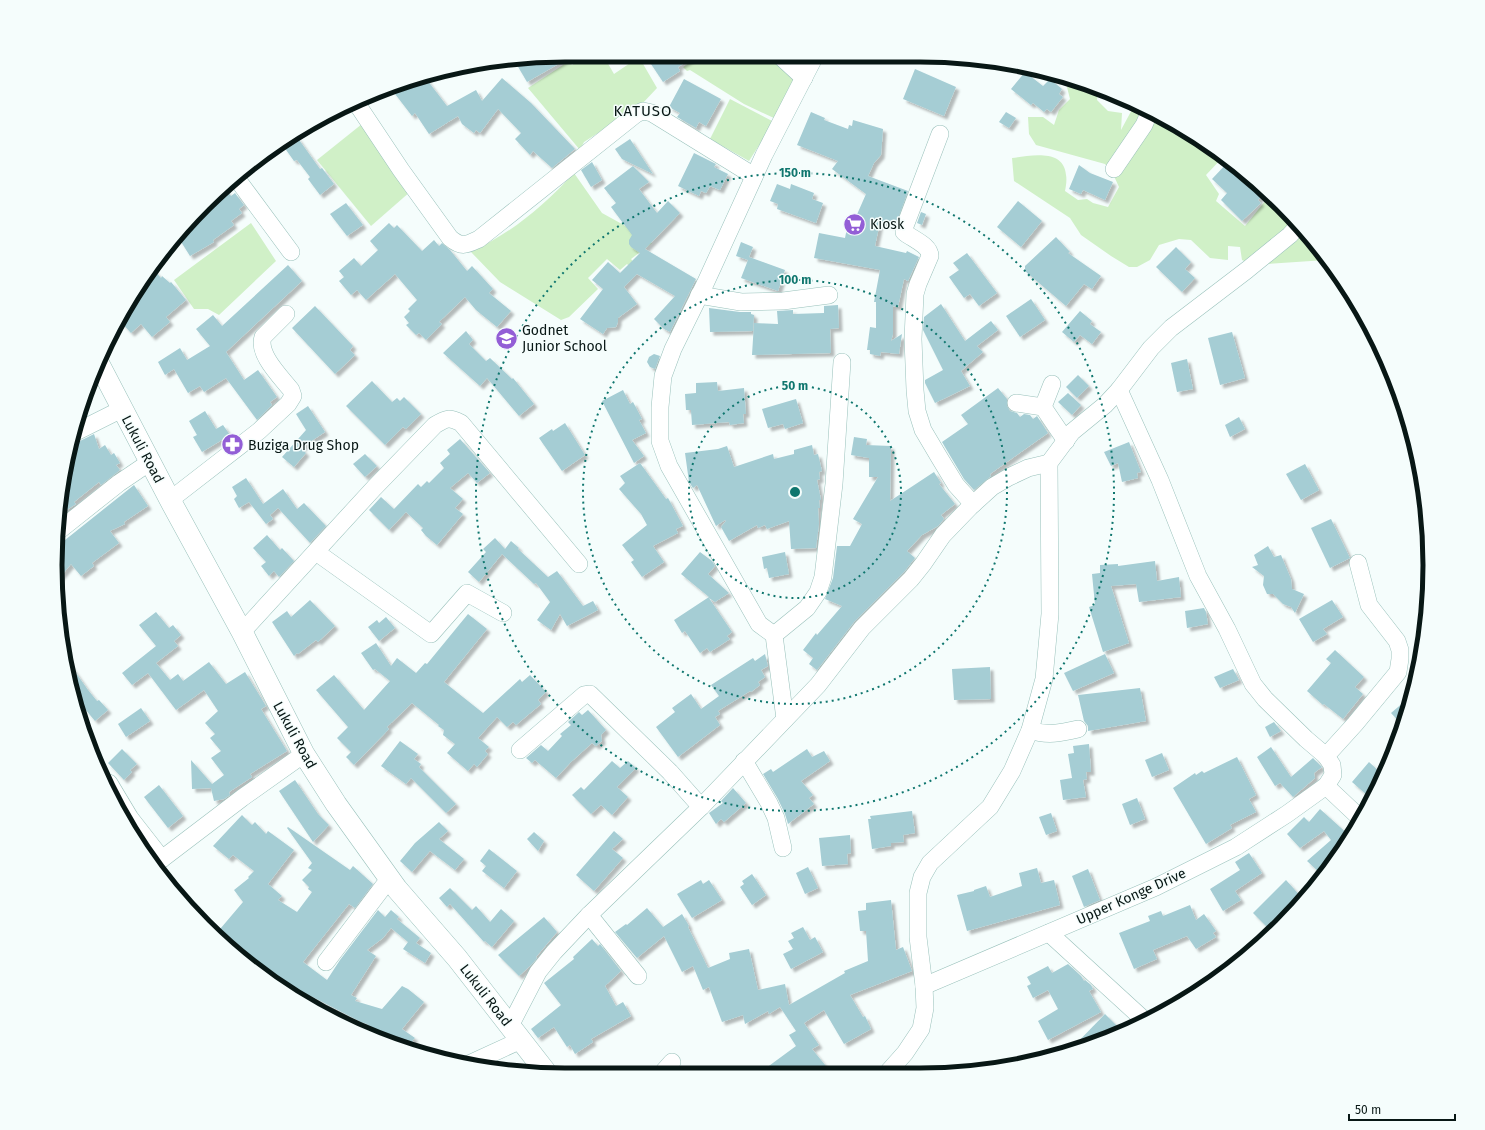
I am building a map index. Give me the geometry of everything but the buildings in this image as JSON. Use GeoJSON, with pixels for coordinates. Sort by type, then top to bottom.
{"type":"FeatureCollection","features":[{"type":"Feature","properties":{"kind":"street"},"geometry":{"type":"LineString","coordinates":[[787,62],[804,78]]}},
{"type":"Feature","properties":{"kind":"street"},"geometry":{"type":"LineString","coordinates":[[785,720],[774,635],[759,624],[669,466],[660,441],[660,407],[663,376],[673,349],[754,176],[812,62]]}},
{"type":"Feature","properties":{"kind":"street"},"geometry":{"type":"LineString","coordinates":[[359,107],[450,238],[458,244],[467,245],[479,239],[643,110],[652,113],[754,176]]}},
{"type":"Feature","properties":{"kind":"street"},"geometry":{"type":"LineString","coordinates":[[1114,169],[1144,125],[1147,117]]}},
{"type":"Feature","properties":{"kind":"street"},"geometry":{"type":"LineString","coordinates":[[940,134],[904,232],[927,248],[930,252],[930,256],[915,294],[913,339],[915,390],[917,411],[923,430],[956,485],[973,504]]}},
{"type":"Feature","properties":{"kind":"street"},"geometry":{"type":"LineString","coordinates":[[240,181],[291,252]]}},
{"type":"Feature","properties":{"kind":"street"},"geometry":{"type":"LineString","coordinates":[[892,1068],[905,1053],[921,1029],[924,1008],[924,986],[918,937],[918,893],[922,877],[930,863],[990,808],[1012,771],[1030,730],[1044,679],[1050,614],[1049,463],[1072,432],[1105,405],[1119,390],[1151,348],[1171,328],[1247,270],[1295,230]]}},
{"type":"Feature","properties":{"kind":"street"},"geometry":{"type":"LineString","coordinates":[[699,296],[741,302],[783,301],[829,296]]}},
{"type":"Feature","properties":{"kind":"street"},"geometry":{"type":"LineString","coordinates":[[170,500],[250,438],[288,404],[293,396],[291,390],[264,355],[261,342],[263,337],[286,314]]}},
{"type":"Feature","properties":{"kind":"street"},"geometry":{"type":"LineString","coordinates":[[774,635],[807,608],[818,592],[823,577],[834,484],[842,362]]}},
{"type":"Feature","properties":{"kind":"street","name":"Lukuli Road"},"geometry":{"type":"LineString","coordinates":[[102,369],[170,500],[242,632],[304,754],[336,804],[389,879],[457,958],[541,1067]]}},
{"type":"Feature","properties":{"kind":"street"},"geometry":{"type":"LineString","coordinates":[[1043,407],[1052,384]]}},
{"type":"Feature","properties":{"kind":"street"},"geometry":{"type":"LineString","coordinates":[[1119,390],[1160,480],[1198,576],[1227,629],[1253,684],[1265,699],[1306,739],[1326,756],[1332,765],[1334,775],[1326,786],[1357,815]]}},
{"type":"Feature","properties":{"kind":"street"},"geometry":{"type":"LineString","coordinates":[[1016,403],[1043,407],[1066,441]]}},
{"type":"Feature","properties":{"kind":"street"},"geometry":{"type":"LineString","coordinates":[[81,430],[122,409]]}},
{"type":"Feature","properties":{"kind":"street"},"geometry":{"type":"LineString","coordinates":[[242,632],[435,424],[451,418],[461,423],[579,564]]}},
{"type":"Feature","properties":{"kind":"street"},"geometry":{"type":"LineString","coordinates":[[63,527],[119,483],[150,462]]}},
{"type":"Feature","properties":{"kind":"street"},"geometry":{"type":"LineString","coordinates":[[475,1059],[516,1033],[538,972],[554,952],[589,915],[701,807],[818,685],[862,628],[911,579],[943,535],[992,487],[1009,476],[1028,468],[1049,463]]}},
{"type":"Feature","properties":{"kind":"street"},"geometry":{"type":"LineString","coordinates":[[316,552],[431,634],[467,593],[503,613]]}},
{"type":"Feature","properties":{"kind":"street"},"geometry":{"type":"LineString","coordinates":[[1326,756],[1398,672],[1400,650],[1397,641],[1369,605],[1358,563]]}},
{"type":"Feature","properties":{"kind":"street"},"geometry":{"type":"LineString","coordinates":[[520,750],[584,695],[590,694],[670,772],[701,807]]}},
{"type":"Feature","properties":{"kind":"street"},"geometry":{"type":"LineString","coordinates":[[1030,730],[1041,734],[1078,729]]}},
{"type":"Feature","properties":{"kind":"street"},"geometry":{"type":"LineString","coordinates":[[159,861],[242,798],[304,754]]}},
{"type":"Feature","properties":{"kind":"street"},"geometry":{"type":"LineString","coordinates":[[744,761],[769,803],[776,818],[783,848]]}},
{"type":"Feature","properties":{"kind":"street","name":"Upper Konge Drive"},"geometry":{"type":"LineString","coordinates":[[924,986],[1156,887],[1236,847],[1287,814],[1326,786]]}},
{"type":"Feature","properties":{"kind":"street"},"geometry":{"type":"LineString","coordinates":[[326,962],[389,879]]}},
{"type":"Feature","properties":{"kind":"street"},"geometry":{"type":"LineString","coordinates":[[589,915],[638,976]]}},
{"type":"Feature","properties":{"kind":"street"},"geometry":{"type":"LineString","coordinates":[[1049,933],[1140,1017]]}},
{"type":"Feature","properties":{"kind":"green space"},"geometry":{"type":"Polygon","coordinates":[[[567,62],[570,62],[572,65],[576,62],[607,62],[614,74],[632,62],[642,62],[657,88],[641,105],[584,142],[580,150],[528,88],[567,62]]]}},
{"type":"Feature","properties":{"kind":"green space"},"geometry":{"type":"Polygon","coordinates":[[[690,62],[781,62],[798,78],[776,119],[744,104],[690,70],[687,71],[683,67],[690,62]]]}},
{"type":"Feature","properties":{"kind":"green space"},"geometry":{"type":"Polygon","coordinates":[[[1070,85],[1098,95],[1097,100],[1108,111],[1122,113],[1121,130],[1132,109],[1172,129],[1199,147],[1219,161],[1206,175],[1219,194],[1216,201],[1245,226],[1266,200],[1298,233],[1320,260],[1253,265],[1242,260],[1240,247],[1228,246],[1228,260],[1210,258],[1191,240],[1179,239],[1159,245],[1150,260],[1137,267],[1129,267],[1111,256],[1081,235],[1070,218],[1014,181],[1012,158],[1036,155],[1053,157],[1064,166],[1066,175],[1065,191],[1078,200],[1087,199],[1093,203],[1108,207],[1119,187],[1113,174],[1105,164],[1036,145],[1029,134],[1028,117],[1043,117],[1054,125],[1059,110],[1070,99],[1067,87],[1070,85]]]}},
{"type":"Feature","properties":{"kind":"green space"},"geometry":{"type":"Polygon","coordinates":[[[730,99],[774,122],[749,161],[710,139],[730,99]]]}},
{"type":"Feature","properties":{"kind":"green space"},"geometry":{"type":"Polygon","coordinates":[[[362,124],[411,191],[371,226],[317,160],[362,124]]]}},
{"type":"Feature","properties":{"kind":"green space"},"geometry":{"type":"Polygon","coordinates":[[[574,173],[602,213],[631,229],[652,243],[631,259],[637,266],[633,270],[627,264],[620,270],[607,259],[588,278],[598,289],[569,317],[561,320],[500,282],[471,252],[501,236],[526,218],[574,173]]]}},
{"type":"Feature","properties":{"kind":"green space"},"geometry":{"type":"Polygon","coordinates":[[[251,223],[276,261],[219,315],[208,309],[194,309],[174,280],[251,223]]]}},
{"type":"Feature","properties":{"kind":"place","name":"Kiosk"},"geometry":{"type":"Point","coordinates":[854,224]}},
{"type":"Feature","properties":{"kind":"place","name":"Godnet Junior School"},"geometry":{"type":"Point","coordinates":[506,338]}},
{"type":"Feature","properties":{"kind":"place","name":"Buziga Drug Shop"},"geometry":{"type":"Point","coordinates":[233,445]}},
{"type":"Feature","properties":{"kind":"district","name":"KATUSO"},"geometry":{"type":"Point","coordinates":[643,111]}}]}
